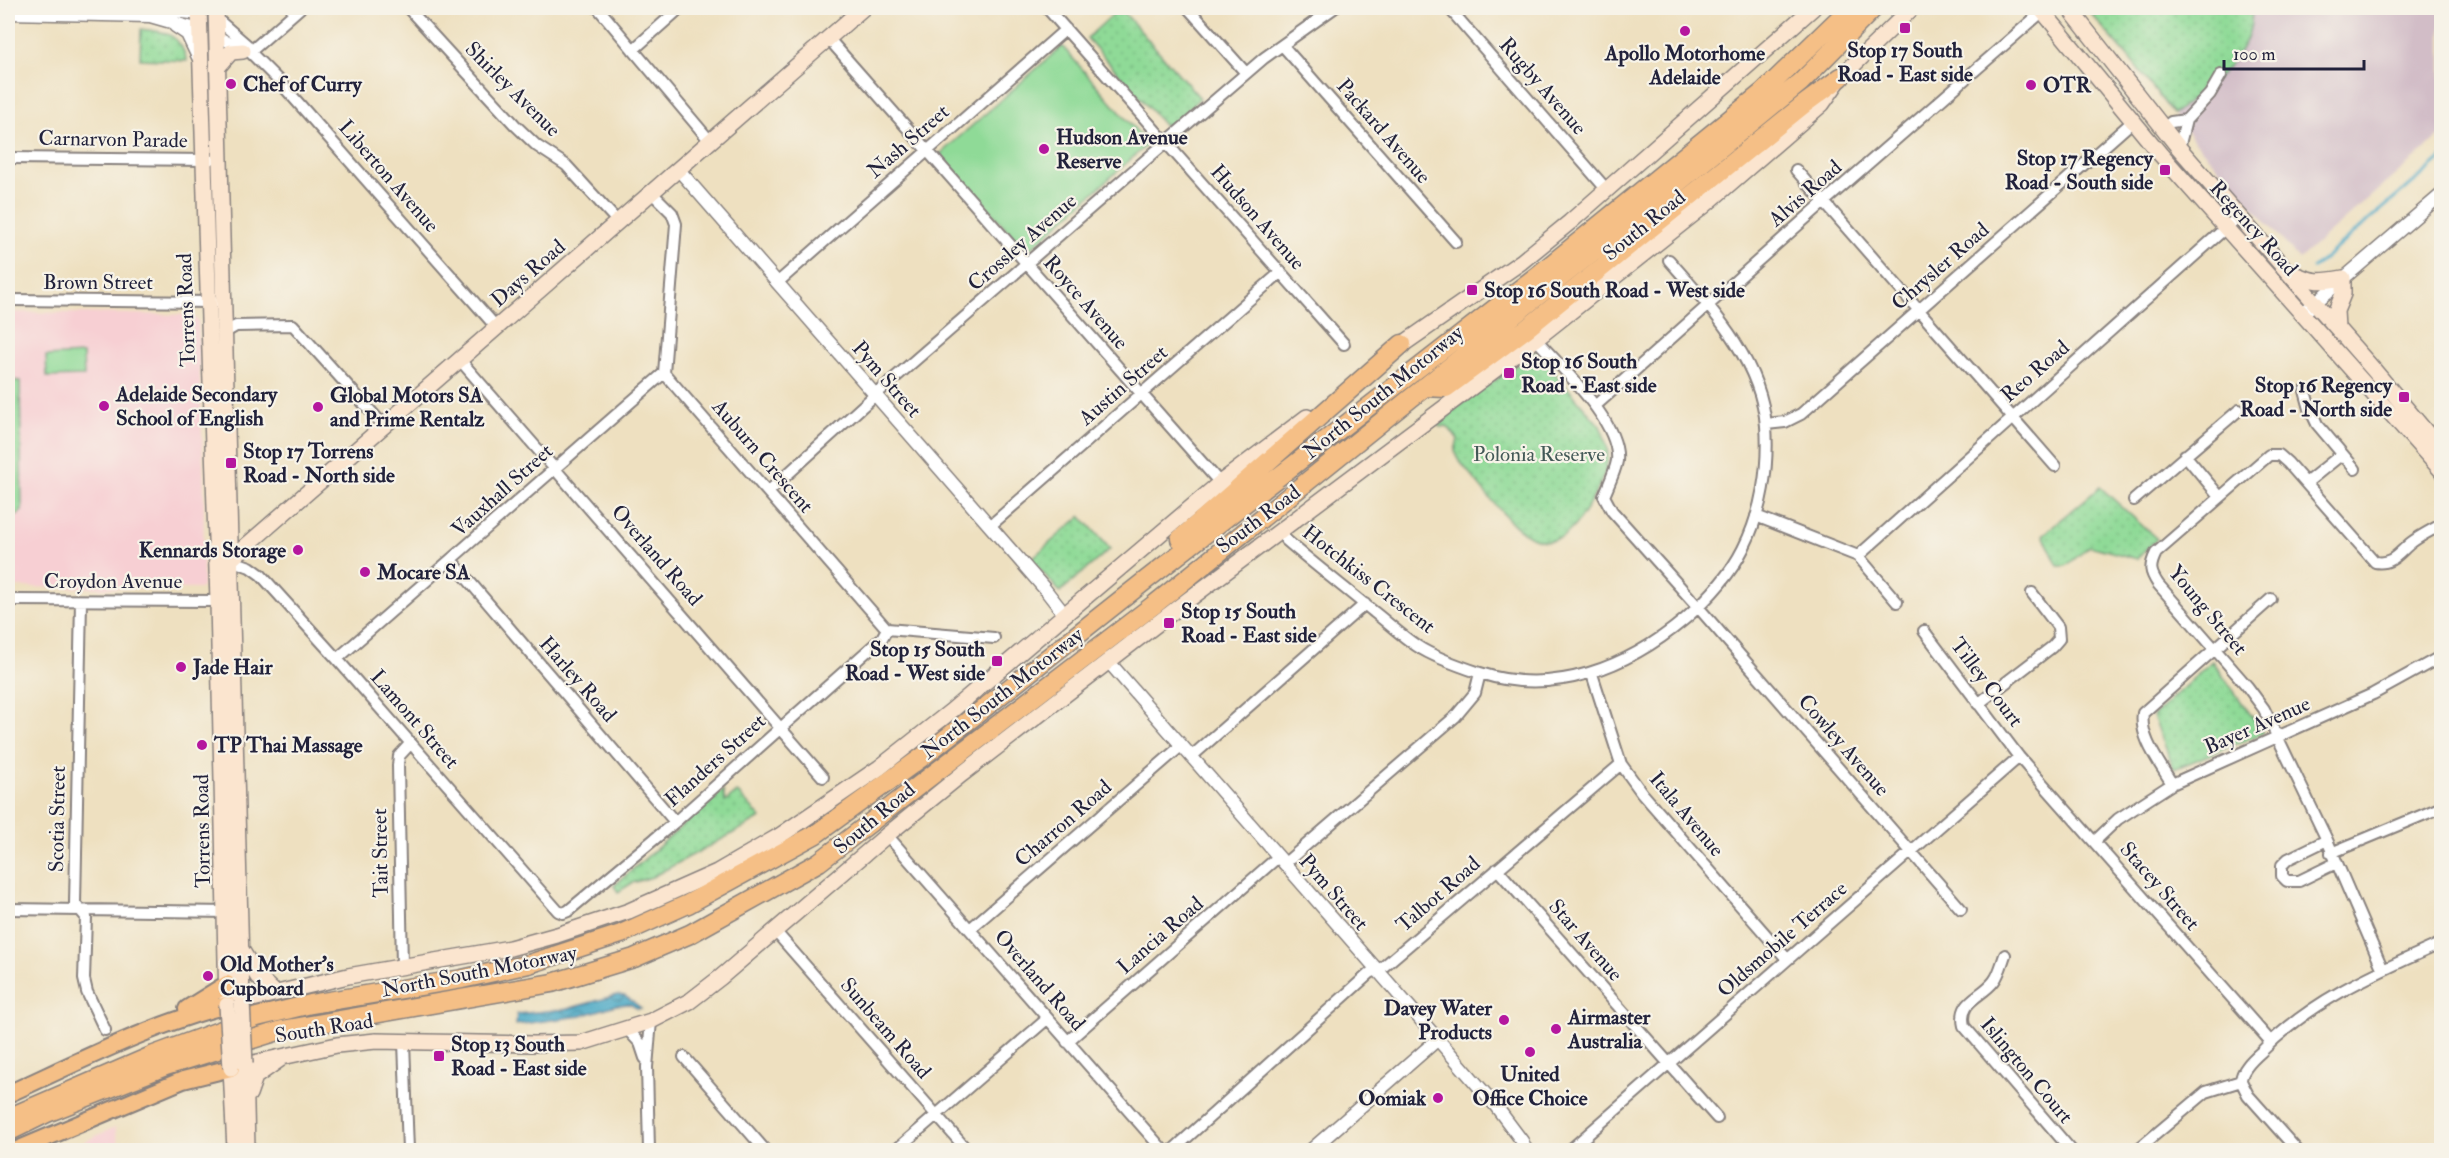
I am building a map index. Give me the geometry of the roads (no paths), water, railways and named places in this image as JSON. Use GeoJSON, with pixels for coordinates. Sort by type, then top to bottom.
{"type":"FeatureCollection","features":[{"type":"Feature","properties":{"kind":"highway","name":"North South Motorway"},"geometry":{"type":"LineString","coordinates":[[8,1132],[47,1113],[166,1066],[282,1030],[552,983],[634,958],[690,934],[819,862],[1155,604],[1801,82],[1813,57],[1850,8]]}},
{"type":"Feature","properties":{"kind":"highway","name":"North South Motorway"},"geometry":{"type":"LineString","coordinates":[[8,1118],[143,1059],[257,1017],[312,1004],[462,979],[529,964],[621,934],[665,916],[772,860],[816,834],[867,800],[1548,268],[1762,93],[1813,57],[1874,8]]}},
{"type":"Feature","properties":{"kind":"highway"},"geometry":{"type":"LineString","coordinates":[[1424,387],[1446,388],[1526,330],[1803,105],[1841,77]]}},
{"type":"Feature","properties":{"kind":"highway"},"geometry":{"type":"LineString","coordinates":[[1146,580],[1172,546],[1402,344]]}},
{"type":"Feature","properties":{"kind":"main road","name":"Days Road"},"geometry":{"type":"LineString","coordinates":[[223,560],[384,426],[863,8]]}},
{"type":"Feature","properties":{"kind":"main road","name":"South Road"},"geometry":{"type":"LineString","coordinates":[[8,1094],[94,1054],[194,1014],[348,976],[510,948],[629,911],[717,872],[781,835],[879,768],[950,712],[1220,483],[1402,344],[1521,262],[1607,190],[1813,8]]}},
{"type":"Feature","properties":{"kind":"main road","name":"South Road"},"geometry":{"type":"LineString","coordinates":[[17,1150],[172,1084],[238,1066],[337,1046],[376,1041],[582,1043],[628,1030],[690,1001],[962,774],[1108,661],[1536,339],[1705,205],[1822,104],[1841,77],[1912,8]]}},
{"type":"Feature","properties":{"kind":"main road","name":"Regency Road"},"geometry":{"type":"LineString","coordinates":[[2069,8],[2163,129],[2442,451]]}},
{"type":"Feature","properties":{"kind":"main road","name":"Regency Road"},"geometry":{"type":"LineString","coordinates":[[2041,9],[2132,122],[2442,471]]}},
{"type":"Feature","properties":{"kind":"main road"},"geometry":{"type":"LineString","coordinates":[[199,11],[216,13]]}},
{"type":"Feature","properties":{"kind":"main road","name":"Torrens Road"},"geometry":{"type":"LineString","coordinates":[[199,11],[207,302],[223,560],[232,912],[226,984],[235,1003]]}},
{"type":"Feature","properties":{"kind":"main road","name":"Torrens Road"},"geometry":{"type":"LineString","coordinates":[[216,13],[224,302],[230,329],[223,560],[218,601],[232,912],[240,946],[235,1003],[240,1106],[247,1150]]}},
{"type":"Feature","properties":{"kind":"main road"},"geometry":{"type":"LineString","coordinates":[[199,30],[216,35]]}},
{"type":"Feature","properties":{"kind":"main road"},"geometry":{"type":"LineString","coordinates":[[217,68],[231,52],[246,51]]}},
{"type":"Feature","properties":{"kind":"main road"},"geometry":{"type":"LineString","coordinates":[[2161,155],[2163,129]]}},
{"type":"Feature","properties":{"kind":"main road"},"geometry":{"type":"LineString","coordinates":[[2287,270],[2311,281],[2343,278],[2343,294],[2336,311],[2337,328]]}},
{"type":"Feature","properties":{"kind":"main road"},"geometry":{"type":"LineString","coordinates":[[2361,381],[2373,369]]}},
{"type":"Feature","properties":{"kind":"main road"},"geometry":{"type":"LineString","coordinates":[[240,946],[251,968],[275,993]]}},
{"type":"Feature","properties":{"kind":"main road"},"geometry":{"type":"LineString","coordinates":[[159,1028],[226,984]]}},
{"type":"Feature","properties":{"kind":"main road"},"geometry":{"type":"LineString","coordinates":[[200,1075],[213,1078],[240,1106],[255,1077],[284,1057]]}},
{"type":"Feature","properties":{"kind":"main road","name":"Torrens Road"},"geometry":{"type":"LineString","coordinates":[[235,1150],[240,1106]]}},
{"type":"Feature","properties":{"kind":"street"},"geometry":{"type":"LineString","coordinates":[[246,51],[300,8]]}},
{"type":"Feature","properties":{"kind":"street","name":"Shirley Avenue"},"geometry":{"type":"LineString","coordinates":[[408,8],[515,125],[537,146],[566,165],[618,222]]}},
{"type":"Feature","properties":{"kind":"street"},"geometry":{"type":"LineString","coordinates":[[598,8],[710,141]]}},
{"type":"Feature","properties":{"kind":"street"},"geometry":{"type":"LineString","coordinates":[[633,50],[680,8]]}},
{"type":"Feature","properties":{"kind":"street","name":"Hudson Avenue"},"geometry":{"type":"LineString","coordinates":[[1047,8],[1344,344]]}},
{"type":"Feature","properties":{"kind":"street"},"geometry":{"type":"LineString","coordinates":[[1188,8],[1246,73]]}},
{"type":"Feature","properties":{"kind":"street","name":"Rugby Avenue"},"geometry":{"type":"LineString","coordinates":[[1449,8],[1607,190]]}},
{"type":"Feature","properties":{"kind":"street","name":"Alvis Road"},"geometry":{"type":"LineString","coordinates":[[1595,406],[2041,9]]}},
{"type":"Feature","properties":{"kind":"street","name":"Crossley Avenue"},"geometry":{"type":"LineString","coordinates":[[769,491],[875,395],[1166,142],[1246,73],[1326,10]]}},
{"type":"Feature","properties":{"kind":"street"},"geometry":{"type":"LineString","coordinates":[[8,13],[150,16],[157,12],[199,11]]}},
{"type":"Feature","properties":{"kind":"street"},"geometry":{"type":"LineString","coordinates":[[175,13],[199,30]]}},
{"type":"Feature","properties":{"kind":"street"},"geometry":{"type":"LineString","coordinates":[[175,13],[200,64]]}},
{"type":"Feature","properties":{"kind":"street","name":"Liberton Avenue"},"geometry":{"type":"LineString","coordinates":[[216,13],[248,45],[246,51]]}},
{"type":"Feature","properties":{"kind":"street","name":"Nash Street"},"geometry":{"type":"LineString","coordinates":[[777,283],[1066,29]]}},
{"type":"Feature","properties":{"kind":"street","name":"Liberton Avenue"},"geometry":{"type":"LineString","coordinates":[[216,35],[246,51],[278,80],[497,328]]}},
{"type":"Feature","properties":{"kind":"street","name":"Royce Avenue"},"geometry":{"type":"LineString","coordinates":[[828,38],[1220,483]]}},
{"type":"Feature","properties":{"kind":"street","name":"Packard Avenue"},"geometry":{"type":"LineString","coordinates":[[1283,46],[1456,242]]}},
{"type":"Feature","properties":{"kind":"street"},"geometry":{"type":"LineString","coordinates":[[2179,148],[2186,120],[2210,94],[2221,75]]}},
{"type":"Feature","properties":{"kind":"street"},"geometry":{"type":"LineString","coordinates":[[2163,129],[2171,123],[2186,120]]}},
{"type":"Feature","properties":{"kind":"street","name":"Chrysler Road"},"geometry":{"type":"LineString","coordinates":[[1766,424],[1785,422],[1801,414],[2132,122]]}},
{"type":"Feature","properties":{"kind":"street","name":"Carnarvon Parade"},"geometry":{"type":"LineString","coordinates":[[8,158],[219,160]]}},
{"type":"Feature","properties":{"kind":"street","name":"Pym Street"},"geometry":{"type":"LineString","coordinates":[[678,169],[1065,615]]}},
{"type":"Feature","properties":{"kind":"street"},"geometry":{"type":"LineString","coordinates":[[1796,170],[2055,466]]}},
{"type":"Feature","properties":{"kind":"street"},"geometry":{"type":"LineString","coordinates":[[651,192],[672,213],[676,224],[664,373]]}},
{"type":"Feature","properties":{"kind":"street"},"geometry":{"type":"LineString","coordinates":[[2302,314],[2442,194]]}},
{"type":"Feature","properties":{"kind":"street","name":"Reo Road"},"geometry":{"type":"LineString","coordinates":[[1858,556],[2239,216]]}},
{"type":"Feature","properties":{"kind":"street","name":"Hotchkiss Crescent"},"geometry":{"type":"LineString","coordinates":[[1281,530],[1286,540],[1418,647],[1480,673],[1517,681],[1560,680],[1592,674],[1660,640],[1698,607],[1743,549],[1756,516],[1766,475],[1766,424],[1749,369],[1727,330],[1669,260]]}},
{"type":"Feature","properties":{"kind":"street","name":"Austin Street"},"geometry":{"type":"LineString","coordinates":[[990,526],[1281,273]]}},
{"type":"Feature","properties":{"kind":"street","name":"Brown Street"},"geometry":{"type":"LineString","coordinates":[[8,300],[224,302]]}},
{"type":"Feature","properties":{"kind":"street"},"geometry":{"type":"LineString","coordinates":[[230,329],[293,325],[384,426]]}},
{"type":"Feature","properties":{"kind":"street"},"geometry":{"type":"LineString","coordinates":[[1536,339],[1595,406]]}},
{"type":"Feature","properties":{"kind":"street","name":"Overland Road"},"geometry":{"type":"LineString","coordinates":[[460,360],[823,777]]}},
{"type":"Feature","properties":{"kind":"street","name":"Vauxhall Street"},"geometry":{"type":"LineString","coordinates":[[338,659],[664,373]]}},
{"type":"Feature","properties":{"kind":"street","name":"Auburn Crescent"},"geometry":{"type":"LineString","coordinates":[[664,373],[887,629]]}},
{"type":"Feature","properties":{"kind":"street"},"geometry":{"type":"LineString","coordinates":[[2305,391],[2313,418],[2355,469]]}},
{"type":"Feature","properties":{"kind":"street","name":"Cowley Avenue"},"geometry":{"type":"LineString","coordinates":[[1595,406],[1608,423],[1616,446],[1617,462],[1604,496],[1606,503],[1961,909]]}},
{"type":"Feature","properties":{"kind":"street"},"geometry":{"type":"LineString","coordinates":[[2134,500],[2239,410]]}},
{"type":"Feature","properties":{"kind":"street"},"geometry":{"type":"LineString","coordinates":[[2306,483],[2342,454]]}},
{"type":"Feature","properties":{"kind":"street"},"geometry":{"type":"LineString","coordinates":[[2185,455],[2220,497]]}},
{"type":"Feature","properties":{"kind":"street","name":"Young Street"},"geometry":{"type":"LineString","coordinates":[[2383,970],[2327,840],[2278,737],[2258,701],[2158,584],[2150,572],[2151,562],[2156,553],[2269,455],[2279,455],[2375,562],[2384,563],[2395,558],[2410,543],[2442,524]]}},
{"type":"Feature","properties":{"kind":"street"},"geometry":{"type":"LineString","coordinates":[[1756,516],[1858,556],[1897,602]]}},
{"type":"Feature","properties":{"kind":"street","name":"Lamont Street"},"geometry":{"type":"LineString","coordinates":[[223,560],[250,567],[261,575],[562,913]]}},
{"type":"Feature","properties":{"kind":"street","name":"Harley Road"},"geometry":{"type":"LineString","coordinates":[[452,561],[675,822]]}},
{"type":"Feature","properties":{"kind":"street"},"geometry":{"type":"LineString","coordinates":[[1978,704],[2052,647],[2059,639],[2058,627],[2032,593]]}},
{"type":"Feature","properties":{"kind":"street"},"geometry":{"type":"LineString","coordinates":[[2172,784],[2145,735],[2141,723],[2143,713],[2271,598]]}},
{"type":"Feature","properties":{"kind":"street","name":"Croydon Avenue"},"geometry":{"type":"LineString","coordinates":[[8,600],[218,601]]}},
{"type":"Feature","properties":{"kind":"street","name":"Scotia Street"},"geometry":{"type":"LineString","coordinates":[[81,601],[75,902],[86,917],[84,979],[87,992],[105,1030]]}},
{"type":"Feature","properties":{"kind":"street"},"geometry":{"type":"LineString","coordinates":[[1191,757],[1365,604]]}},
{"type":"Feature","properties":{"kind":"street"},"geometry":{"type":"LineString","coordinates":[[887,629],[994,638]]}},
{"type":"Feature","properties":{"kind":"street","name":"Flanders Street"},"geometry":{"type":"LineString","coordinates":[[562,913],[568,912],[675,822],[882,638],[887,629]]}},
{"type":"Feature","properties":{"kind":"street","name":"Tilley Court"},"geometry":{"type":"LineString","coordinates":[[1924,631],[2019,757]]}},
{"type":"Feature","properties":{"kind":"street","name":"Pym Street"},"geometry":{"type":"LineString","coordinates":[[1108,661],[1495,1105],[1522,1141],[1526,1150]]}},
{"type":"Feature","properties":{"kind":"street","name":"Bayer Avenue"},"geometry":{"type":"LineString","coordinates":[[2095,841],[2118,819],[2172,784],[2373,694],[2440,661]]}},
{"type":"Feature","properties":{"kind":"street","name":"Lancia Road"},"geometry":{"type":"LineString","coordinates":[[1067,1042],[1455,717],[1475,693],[1480,673]]}},
{"type":"Feature","properties":{"kind":"street","name":"Itala Avenue"},"geometry":{"type":"LineString","coordinates":[[1592,674],[1621,764],[1642,793],[1787,959]]}},
{"type":"Feature","properties":{"kind":"street","name":"Tait Street"},"geometry":{"type":"LineString","coordinates":[[402,966],[398,766],[399,756],[410,744]]}},
{"type":"Feature","properties":{"kind":"street","name":"Charron Road"},"geometry":{"type":"LineString","coordinates":[[970,929],[1181,746]]}},
{"type":"Feature","properties":{"kind":"street","name":"Oldsmobile Terrace"},"geometry":{"type":"LineString","coordinates":[[1570,1150],[2019,757]]}},
{"type":"Feature","properties":{"kind":"street","name":"Stacey Street"},"geometry":{"type":"LineString","coordinates":[[2019,757],[2271,1042]]}},
{"type":"Feature","properties":{"kind":"street","name":"Talbot Road"},"geometry":{"type":"LineString","coordinates":[[1173,1150],[1370,973],[1377,970],[1621,764]]}},
{"type":"Feature","properties":{"kind":"street"},"geometry":{"type":"LineString","coordinates":[[2327,840],[2288,860],[2282,865],[2282,876],[2287,880],[2299,881],[2334,858],[2442,807]]}},
{"type":"Feature","properties":{"kind":"street","name":"Overland Road"},"geometry":{"type":"LineString","coordinates":[[887,835],[1163,1150]]}},
{"type":"Feature","properties":{"kind":"street","name":"Star Avenue"},"geometry":{"type":"LineString","coordinates":[[1497,869],[1717,1119]]}},
{"type":"Feature","properties":{"kind":"street"},"geometry":{"type":"LineString","coordinates":[[8,909],[232,912]]}},
{"type":"Feature","properties":{"kind":"street","name":"Sunbeam Road"},"geometry":{"type":"LineString","coordinates":[[776,931],[967,1150]]}},
{"type":"Feature","properties":{"kind":"street"},"geometry":{"type":"LineString","coordinates":[[2297,1150],[2248,1095],[2241,1081],[2244,1071],[2271,1042],[2311,1008],[2383,970],[2442,943]]}},
{"type":"Feature","properties":{"kind":"street","name":"Islington Court"},"geometry":{"type":"LineString","coordinates":[[2005,955],[1994,981],[1966,1006],[1961,1015],[1964,1026],[2071,1150]]}},
{"type":"Feature","properties":{"kind":"street"},"geometry":{"type":"LineString","coordinates":[[896,1150],[1047,1019]]}},
{"type":"Feature","properties":{"kind":"street"},"geometry":{"type":"LineString","coordinates":[[649,1150],[647,1067],[651,1021]]}},
{"type":"Feature","properties":{"kind":"street"},"geometry":{"type":"LineString","coordinates":[[628,1030],[640,1043],[647,1067]]}},
{"type":"Feature","properties":{"kind":"street"},"geometry":{"type":"LineString","coordinates":[[1311,1150],[1438,1039]]}},
{"type":"Feature","properties":{"kind":"street"},"geometry":{"type":"LineString","coordinates":[[404,1042],[408,1150]]}},
{"type":"Feature","properties":{"kind":"street"},"geometry":{"type":"LineString","coordinates":[[684,1057],[765,1150]]}},
{"type":"Feature","properties":{"kind":"street"},"geometry":{"type":"LineString","coordinates":[[2137,1150],[2206,1092],[2241,1081]]}},
{"type":"Feature","properties":{"kind":"water"},"geometry":{"type":"Polygon","coordinates":[[[617,995],[625,996],[641,1008],[638,1009],[630,1004],[616,1005],[581,1016],[516,1025],[517,1014],[567,1009],[617,995]]]}},
{"type":"Feature","properties":{"kind":"waterway"},"geometry":{"type":"LineString","coordinates":[[2313,268],[2442,158]]}},
{"type":"Feature","properties":{"kind":"place","name":"Stop 17 South Road - East side"},"geometry":{"type":"Point","coordinates":[1905,28]}},
{"type":"Feature","properties":{"kind":"place","name":"Apollo Motorhome Adelaide"},"geometry":{"type":"Point","coordinates":[1685,31]}},
{"type":"Feature","properties":{"kind":"place","name":"Chef of Curry"},"geometry":{"type":"Point","coordinates":[231,84]}},
{"type":"Feature","properties":{"kind":"place","name":"OTR"},"geometry":{"type":"Point","coordinates":[2031,85]}},
{"type":"Feature","properties":{"kind":"place","name":"Hudson Avenue Reserve"},"geometry":{"type":"Point","coordinates":[1044,149]}},
{"type":"Feature","properties":{"kind":"place","name":"Stop 17 Regency Road - South side"},"geometry":{"type":"Point","coordinates":[2165,170]}},
{"type":"Feature","properties":{"kind":"place","name":"Stop 16 South Road - West side"},"geometry":{"type":"Point","coordinates":[1472,290]}},
{"type":"Feature","properties":{"kind":"place","name":"Stop 16 South Road - East side"},"geometry":{"type":"Point","coordinates":[1509,373]}},
{"type":"Feature","properties":{"kind":"place","name":"Stop 16 Regency Road - North side"},"geometry":{"type":"Point","coordinates":[2404,397]}},
{"type":"Feature","properties":{"kind":"place","name":"Adelaide Secondary School of English"},"geometry":{"type":"Point","coordinates":[104,406]}},
{"type":"Feature","properties":{"kind":"place","name":"Global Motors SA and Prime Rentalz"},"geometry":{"type":"Point","coordinates":[318,407]}},
{"type":"Feature","properties":{"kind":"place","name":"Stop 17 Torrens Road - North side"},"geometry":{"type":"Point","coordinates":[231,463]}},
{"type":"Feature","properties":{"kind":"place","name":"Kennards Storage"},"geometry":{"type":"Point","coordinates":[298,550]}},
{"type":"Feature","properties":{"kind":"place","name":"Mocare SA"},"geometry":{"type":"Point","coordinates":[365,572]}},
{"type":"Feature","properties":{"kind":"place","name":"Stop 15 South Road - East side"},"geometry":{"type":"Point","coordinates":[1169,623]}},
{"type":"Feature","properties":{"kind":"place","name":"Stop 15 South Road - West side"},"geometry":{"type":"Point","coordinates":[997,661]}},
{"type":"Feature","properties":{"kind":"place","name":"Jade Hair"},"geometry":{"type":"Point","coordinates":[181,667]}},
{"type":"Feature","properties":{"kind":"place","name":"TP Thai Massage"},"geometry":{"type":"Point","coordinates":[202,745]}},
{"type":"Feature","properties":{"kind":"place","name":"Old Mother's Cupboard"},"geometry":{"type":"Point","coordinates":[208,976]}},
{"type":"Feature","properties":{"kind":"place","name":"Davey Water Products"},"geometry":{"type":"Point","coordinates":[1504,1020]}},
{"type":"Feature","properties":{"kind":"place","name":"Airmaster Australia"},"geometry":{"type":"Point","coordinates":[1556,1029]}},
{"type":"Feature","properties":{"kind":"place","name":"United Office Choice"},"geometry":{"type":"Point","coordinates":[1530,1052]}},
{"type":"Feature","properties":{"kind":"place","name":"Stop 13 South Road - East side"},"geometry":{"type":"Point","coordinates":[439,1056]}},
{"type":"Feature","properties":{"kind":"place","name":"Oomiak"},"geometry":{"type":"Point","coordinates":[1438,1098]}},
{"type":"Feature","properties":{"kind":"park label","name":"Polonia Reserve"},"geometry":{"type":"Point","coordinates":[1539,454]}}]}
